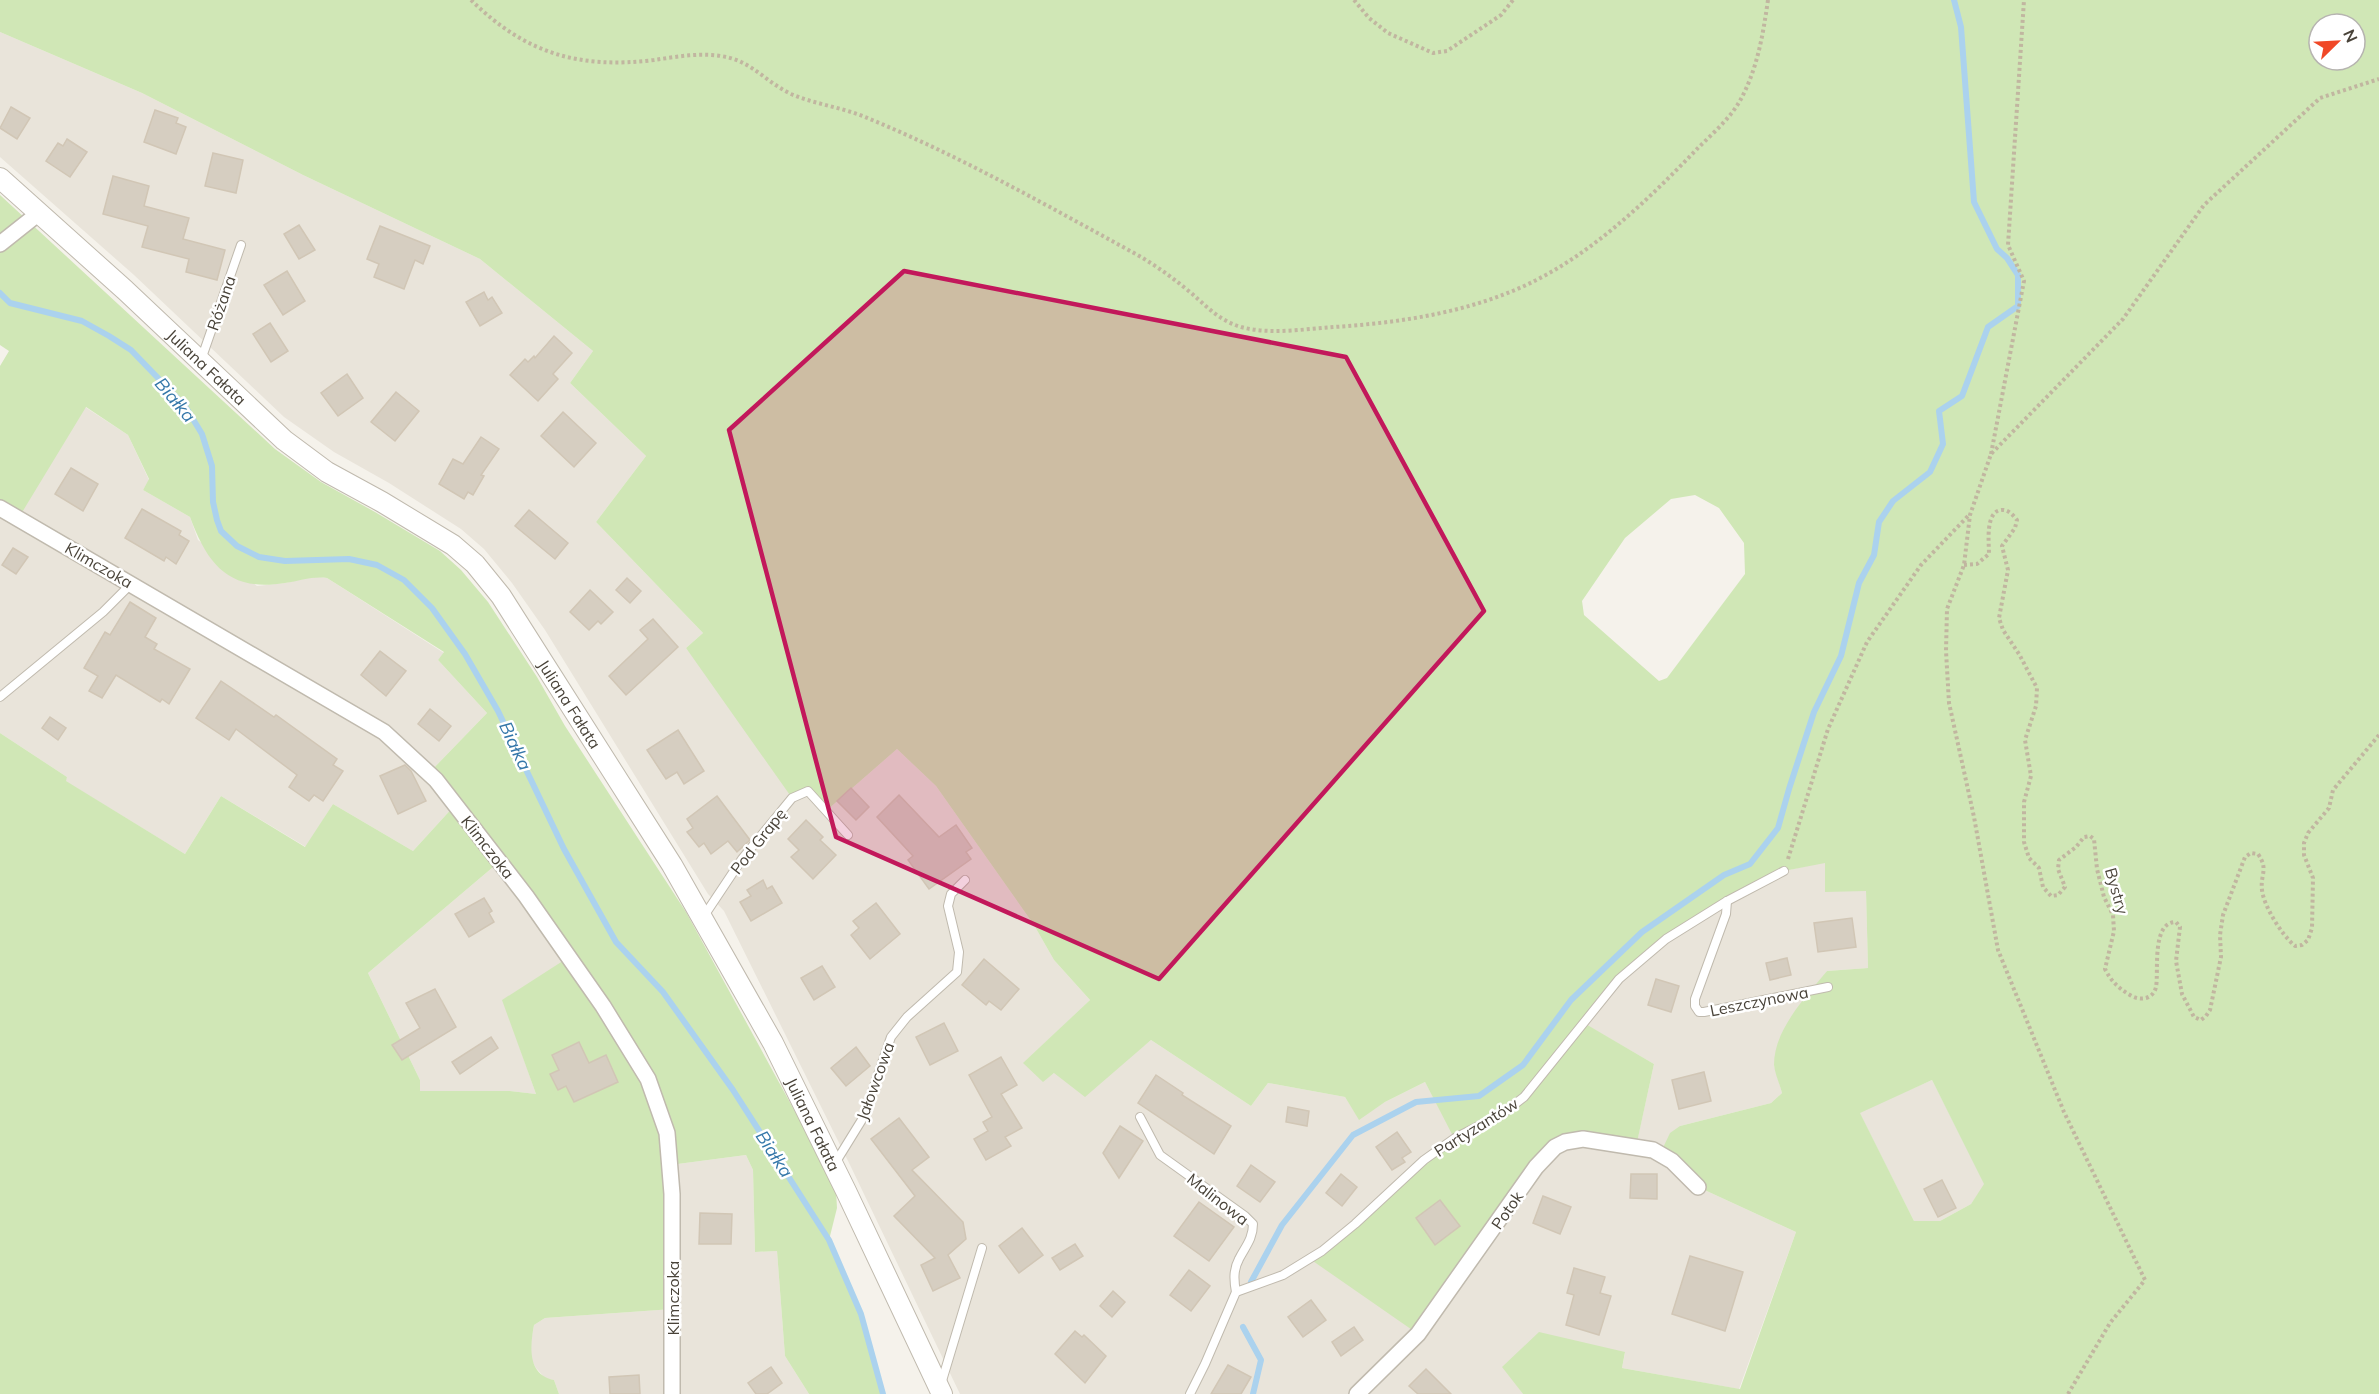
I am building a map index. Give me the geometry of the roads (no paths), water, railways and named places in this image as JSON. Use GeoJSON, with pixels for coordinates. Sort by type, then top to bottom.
{"type":"FeatureCollection","features":[{"type":"Feature","properties":{"kind":"street","name":"Juliana Fałata"},"geometry":{"type":"LineString","coordinates":[[0,178],[284,440],[327,472],[453,545],[475,564],[501,596],[672,865],[773,1043],[941,1392]]}},
{"type":"Feature","properties":{"kind":"street"},"geometry":{"type":"LineString","coordinates":[[0,244],[39,213]]}},
{"type":"Feature","properties":{"kind":"street","name":"Klimczoka"},"geometry":{"type":"LineString","coordinates":[[0,508],[384,732],[436,780],[526,896],[634,1053],[648,1079],[667,1133],[672,1194],[672,1394]]}},
{"type":"Feature","properties":{"kind":"street","name":"Potok"},"geometry":{"type":"LineString","coordinates":[[1357,1394],[1418,1334],[1536,1167],[1555,1147],[1565,1142],[1583,1139],[1653,1150],[1672,1161],[1698,1187]]}},
{"type":"Feature","properties":{"kind":"lane","name":"Różana"},"geometry":{"type":"LineString","coordinates":[[200,361],[241,245]]}},
{"type":"Feature","properties":{"kind":"lane"},"geometry":{"type":"LineString","coordinates":[[0,697],[103,612],[131,584]]}},
{"type":"Feature","properties":{"kind":"lane","name":"Pod Grapę"},"geometry":{"type":"LineString","coordinates":[[703,918],[742,859],[792,798],[808,791],[848,835]]}},
{"type":"Feature","properties":{"kind":"lane","name":"Partyzantów"},"geometry":{"type":"LineString","coordinates":[[1236,1292],[1283,1275],[1322,1251],[1355,1224],[1424,1160],[1455,1138],[1509,1109],[1524,1097],[1619,979],[1666,939],[1727,901],[1784,871]]}},
{"type":"Feature","properties":{"kind":"lane","name":"Jałowcowa"},"geometry":{"type":"LineString","coordinates":[[834,1167],[863,1118],[891,1037],[914,1011],[957,972],[959,952],[948,906],[951,894],[965,880]]}},
{"type":"Feature","properties":{"kind":"lane","name":"Leszczynowa"},"geometry":{"type":"LineString","coordinates":[[1727,901],[1726,914],[1695,999],[1695,1006],[1699,1012],[1828,987]]}},
{"type":"Feature","properties":{"kind":"lane","name":"Malinowa"},"geometry":{"type":"LineString","coordinates":[[1140,1117],[1160,1155],[1253,1224],[1253,1235],[1238,1262],[1234,1277],[1236,1292]]}},
{"type":"Feature","properties":{"kind":"lane"},"geometry":{"type":"LineString","coordinates":[[941,1392],[982,1248]]}},
{"type":"Feature","properties":{"kind":"lane"},"geometry":{"type":"LineString","coordinates":[[1190,1394],[1236,1292]]}},
{"type":"Feature","properties":{"kind":"waterway"},"geometry":{"type":"LineString","coordinates":[[1251,1282],[1282,1225],[1353,1135],[1416,1102],[1479,1096],[1523,1065],[1571,1000],[1642,932],[1724,875],[1750,864],[1778,828],[1814,712],[1841,656],[1859,583],[1874,555],[1879,522],[1893,501],[1930,472],[1943,444],[1939,411],[1962,396],[1988,327],[2018,306],[2018,275],[2007,258],[1997,249],[1974,202],[1961,27],[1954,0]]}},
{"type":"Feature","properties":{"kind":"waterway","name":"Białka"},"geometry":{"type":"LineString","coordinates":[[0,293],[10,303],[82,321],[109,336],[131,350],[185,406],[202,434],[212,466],[213,502],[221,531],[237,546],[259,557],[285,561],[349,559],[377,565],[404,580],[432,608],[465,654],[498,711],[564,849],[616,942],[663,992],[733,1090],[829,1240],[861,1314],[883,1394]]}},
{"type":"Feature","properties":{"kind":"waterway"},"geometry":{"type":"LineString","coordinates":[[1243,1327],[1261,1360],[1253,1394]]}}]}
